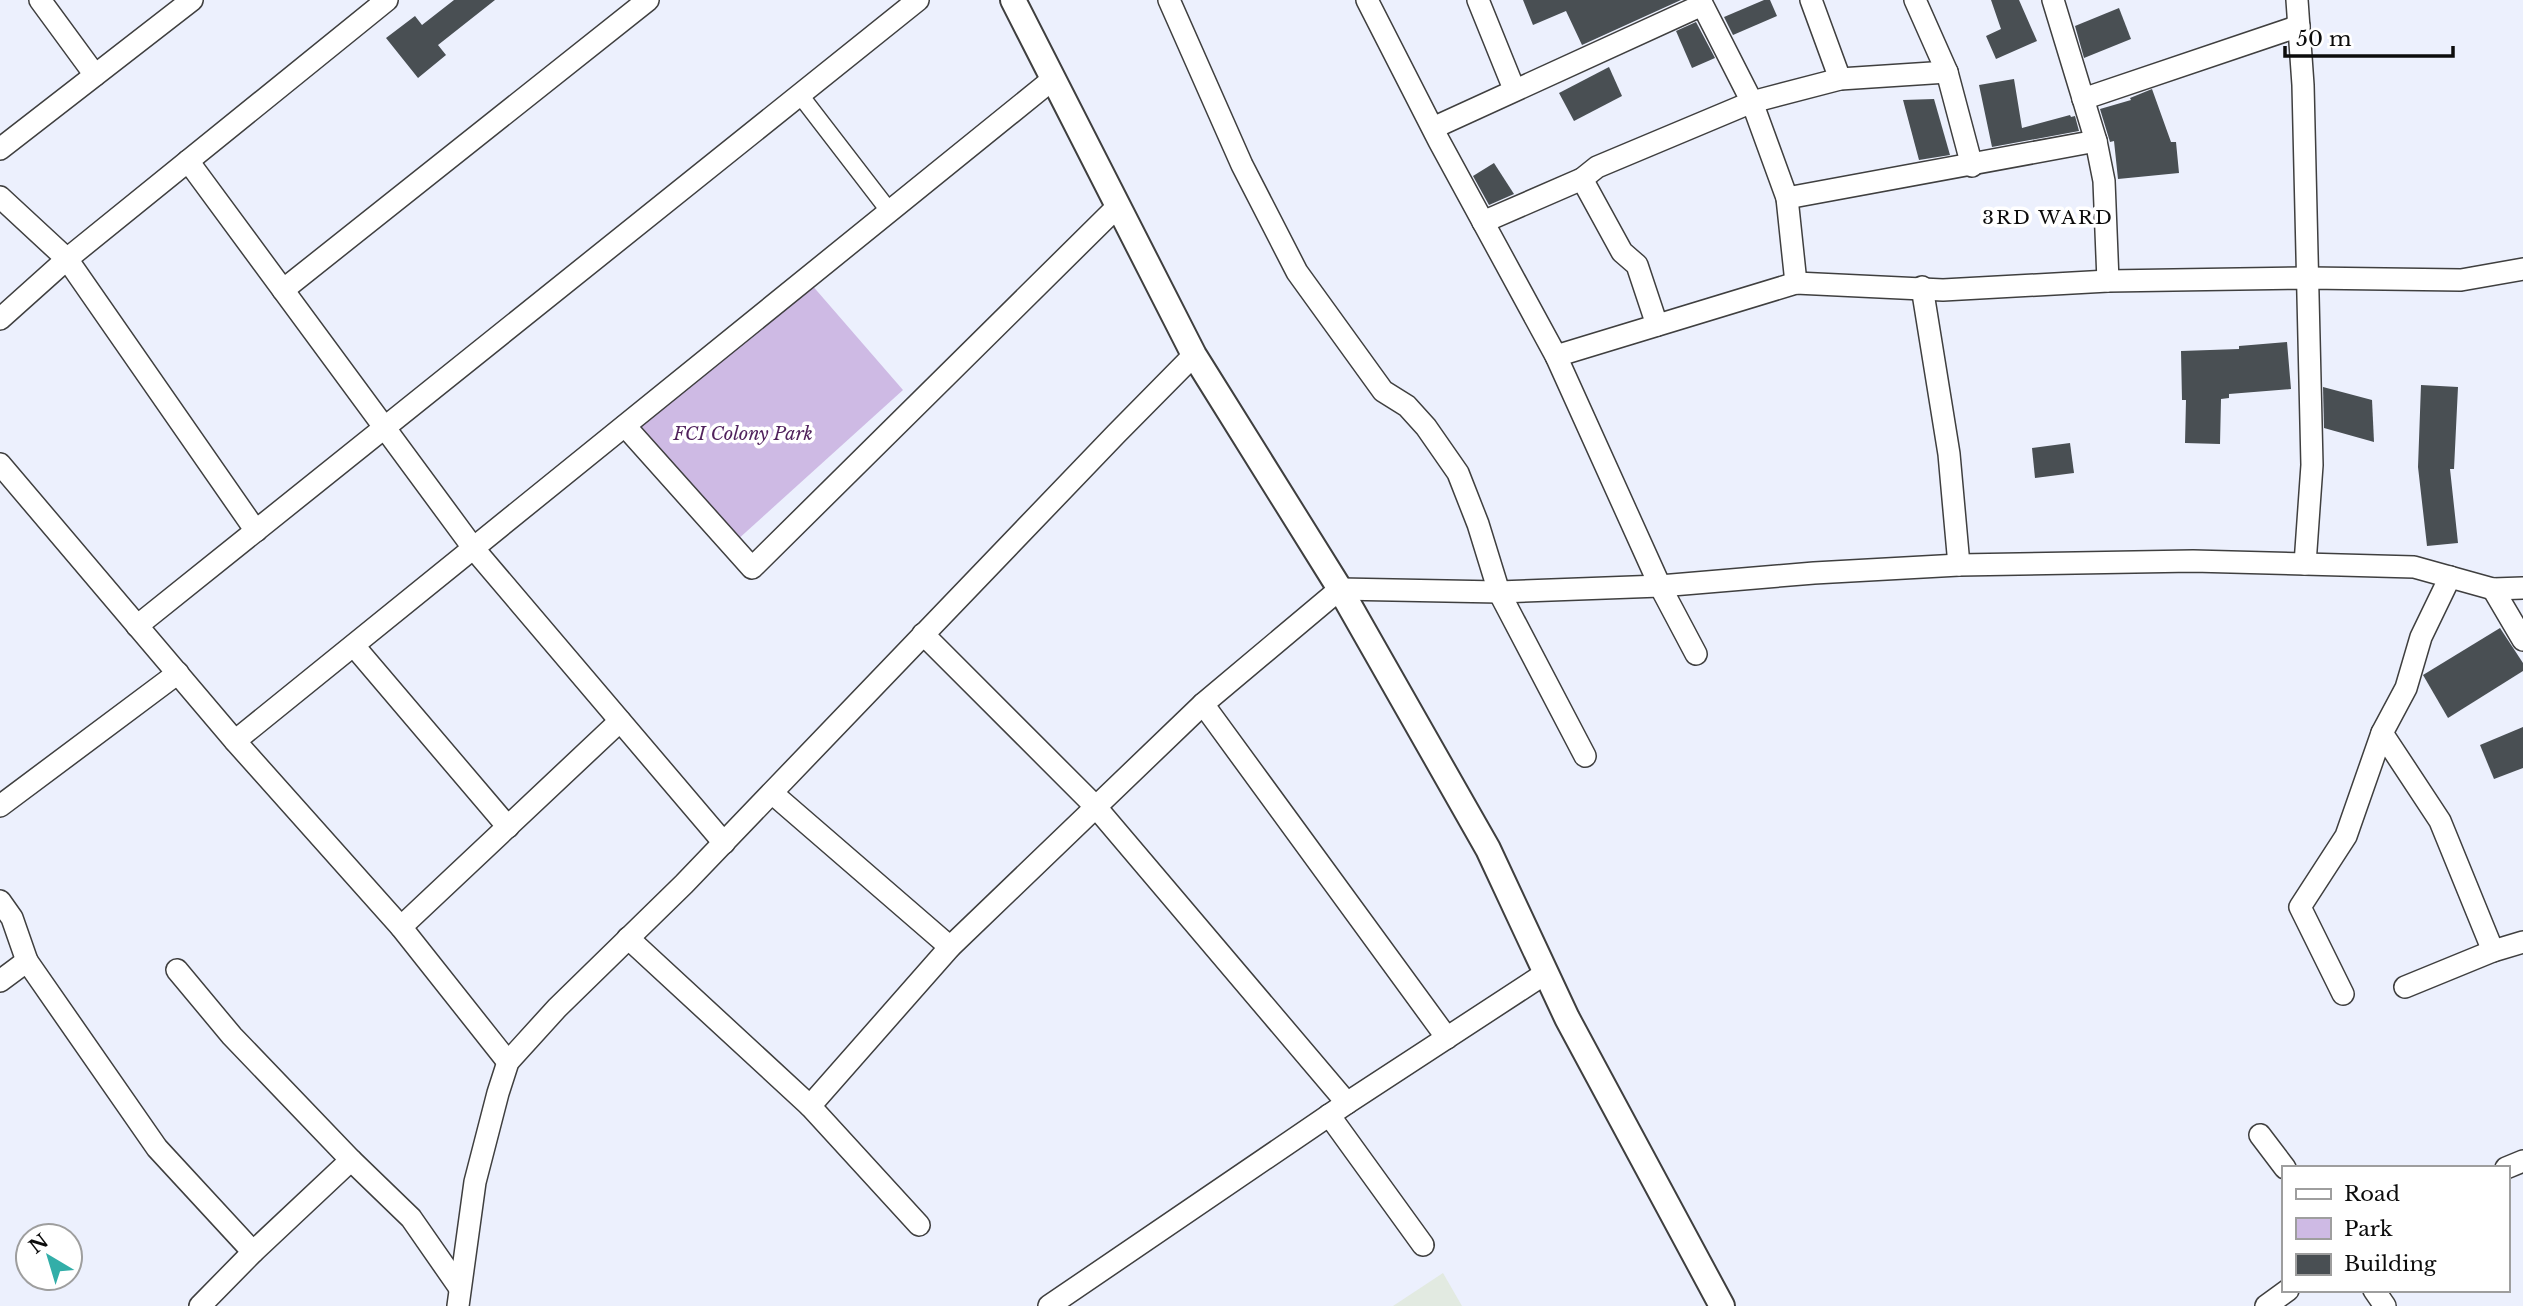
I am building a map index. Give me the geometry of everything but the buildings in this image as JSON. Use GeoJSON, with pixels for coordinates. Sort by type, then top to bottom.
{"type":"FeatureCollection","features":[{"type":"Feature","properties":{"kind":"street"},"geometry":{"type":"LineString","coordinates":[[40,0],[95,75]]}},
{"type":"Feature","properties":{"kind":"street"},"geometry":{"type":"LineString","coordinates":[[0,149],[192,0]]}},
{"type":"Feature","properties":{"kind":"street"},"geometry":{"type":"LineString","coordinates":[[0,319],[67,259],[387,0]]}},
{"type":"Feature","properties":{"kind":"street"},"geometry":{"type":"LineString","coordinates":[[283,290],[648,0]]}},
{"type":"Feature","properties":{"kind":"street"},"geometry":{"type":"LineString","coordinates":[[137,626],[918,0]]}},
{"type":"Feature","properties":{"kind":"street"},"geometry":{"type":"LineString","coordinates":[[1013,0],[1194,355],[1340,589],[1488,849],[1567,1018],[1722,1306]]}},
{"type":"Feature","properties":{"kind":"street"},"geometry":{"type":"LineString","coordinates":[[1169,0],[1242,165],[1297,272],[1382,391],[1407,406],[1458,473],[1478,524],[1499,592],[1585,756]]}},
{"type":"Feature","properties":{"kind":"street"},"geometry":{"type":"LineString","coordinates":[[1367,0],[1556,356],[1660,586],[1696,654]]}},
{"type":"Feature","properties":{"kind":"street"},"geometry":{"type":"LineString","coordinates":[[1478,0],[1514,89]]}},
{"type":"Feature","properties":{"kind":"street"},"geometry":{"type":"LineString","coordinates":[[1811,0],[1840,79]]}},
{"type":"Feature","properties":{"kind":"street"},"geometry":{"type":"LineString","coordinates":[[1915,0],[1947,72],[1972,166]]}},
{"type":"Feature","properties":{"kind":"street"},"geometry":{"type":"LineString","coordinates":[[2297,0],[2303,85],[2312,465],[2305,564]]}},
{"type":"Feature","properties":{"kind":"street"},"geometry":{"type":"LineString","coordinates":[[1433,128],[1701,2],[1752,102],[1787,198],[1796,283]]}},
{"type":"Feature","properties":{"kind":"street"},"geometry":{"type":"LineString","coordinates":[[2060,3],[2104,181],[2108,281]]}},
{"type":"Feature","properties":{"kind":"street"},"geometry":{"type":"LineString","coordinates":[[2083,99],[2299,26]]}},
{"type":"Feature","properties":{"kind":"street"},"geometry":{"type":"LineString","coordinates":[[1483,222],[1582,179],[1597,167],[1752,102],[1840,79],[1947,72]]}},
{"type":"Feature","properties":{"kind":"street"},"geometry":{"type":"LineString","coordinates":[[235,741],[1053,79]]}},
{"type":"Feature","properties":{"kind":"street"},"geometry":{"type":"LineString","coordinates":[[800,95],[890,212]]}},
{"type":"Feature","properties":{"kind":"street"},"geometry":{"type":"LineString","coordinates":[[1787,198],[2096,141]]}},
{"type":"Feature","properties":{"kind":"street"},"geometry":{"type":"LineString","coordinates":[[188,161],[474,549],[724,843]]}},
{"type":"Feature","properties":{"kind":"street"},"geometry":{"type":"LineString","coordinates":[[1582,179],[1622,252],[1637,265],[1657,325]]}},
{"type":"Feature","properties":{"kind":"street"},"geometry":{"type":"LineString","coordinates":[[0,197],[67,259],[256,531]]}},
{"type":"Feature","properties":{"kind":"street"},"geometry":{"type":"LineString","coordinates":[[625,426],[752,568],[1118,206]]}},
{"type":"Feature","properties":{"kind":"street"},"geometry":{"type":"LineString","coordinates":[[1556,356],[1796,283],[1943,290],[2108,281],[2308,278],[2461,280],[2523,269]]}},
{"type":"Feature","properties":{"kind":"street"},"geometry":{"type":"LineString","coordinates":[[1922,287],[1949,454],[1959,565]]}},
{"type":"Feature","properties":{"kind":"street"},"geometry":{"type":"LineString","coordinates":[[459,1296],[475,1182],[498,1093],[509,1062],[557,1008],[724,843],[1194,355]]}},
{"type":"Feature","properties":{"kind":"street"},"geometry":{"type":"LineString","coordinates":[[0,464],[235,741],[401,927],[509,1062]]}},
{"type":"Feature","properties":{"kind":"street"},"geometry":{"type":"LineString","coordinates":[[810,1106],[950,947],[1203,704],[1340,589],[1499,592],[1660,586],[1814,573],[1959,565],[2193,562],[2414,567],[2493,589],[2523,588]]}},
{"type":"Feature","properties":{"kind":"street"},"geometry":{"type":"LineString","coordinates":[[2343,994],[2300,907],[2346,836],[2382,733],[2406,688],[2421,637],[2449,577]]}},
{"type":"Feature","properties":{"kind":"street"},"geometry":{"type":"LineString","coordinates":[[2493,589],[2523,640]]}},
{"type":"Feature","properties":{"kind":"street"},"geometry":{"type":"LineString","coordinates":[[923,634],[1095,806],[1347,1103]]}},
{"type":"Feature","properties":{"kind":"street"},"geometry":{"type":"LineString","coordinates":[[354,646],[508,827]]}},
{"type":"Feature","properties":{"kind":"street"},"geometry":{"type":"LineString","coordinates":[[0,806],[177,673]]}},
{"type":"Feature","properties":{"kind":"street"},"geometry":{"type":"LineString","coordinates":[[1203,704],[1447,1038]]}},
{"type":"Feature","properties":{"kind":"street"},"geometry":{"type":"LineString","coordinates":[[401,927],[620,721]]}},
{"type":"Feature","properties":{"kind":"street"},"geometry":{"type":"LineString","coordinates":[[2382,733],[2440,821],[2493,951]]}},
{"type":"Feature","properties":{"kind":"street"},"geometry":{"type":"LineString","coordinates":[[772,793],[950,947]]}},
{"type":"Feature","properties":{"kind":"street"},"geometry":{"type":"LineString","coordinates":[[0,901],[12,918],[27,961],[157,1148],[253,1252]]}},
{"type":"Feature","properties":{"kind":"street"},"geometry":{"type":"LineString","coordinates":[[628,938],[810,1106],[919,1225]]}},
{"type":"Feature","properties":{"kind":"street"},"geometry":{"type":"LineString","coordinates":[[2405,987],[2493,951],[2523,942]]}},
{"type":"Feature","properties":{"kind":"street"},"geometry":{"type":"LineString","coordinates":[[0,981],[27,961]]}},
{"type":"Feature","properties":{"kind":"street"},"geometry":{"type":"LineString","coordinates":[[177,970],[232,1036],[351,1160],[411,1218],[459,1296]]}},
{"type":"Feature","properties":{"kind":"street"},"geometry":{"type":"LineString","coordinates":[[1049,1306],[1329,1115],[1546,973]]}},
{"type":"Feature","properties":{"kind":"street"},"geometry":{"type":"LineString","coordinates":[[1329,1115],[1423,1245]]}},
{"type":"Feature","properties":{"kind":"street"},"geometry":{"type":"LineString","coordinates":[[2260,1135],[2283,1166]]}},
{"type":"Feature","properties":{"kind":"street"},"geometry":{"type":"LineString","coordinates":[[200,1306],[351,1160]]}},
{"type":"Feature","properties":{"kind":"street"},"geometry":{"type":"LineString","coordinates":[[2266,1306],[2285,1292]]}},
{"type":"Feature","properties":{"kind":"shaded area"},"geometry":{"type":"Polygon","coordinates":[[[1443,1273],[1462,1306],[1393,1306],[1443,1273]]]}},
{"type":"Feature","properties":{"kind":"green space","name":"FCI Colony Park"},"geometry":{"type":"Polygon","coordinates":[[[811,284],[903,390],[736,541],[635,426],[811,284]]]}},
{"type":"Feature","properties":{"kind":"district","name":"3RD WARD"},"geometry":{"type":"Point","coordinates":[2048,217]}}]}
